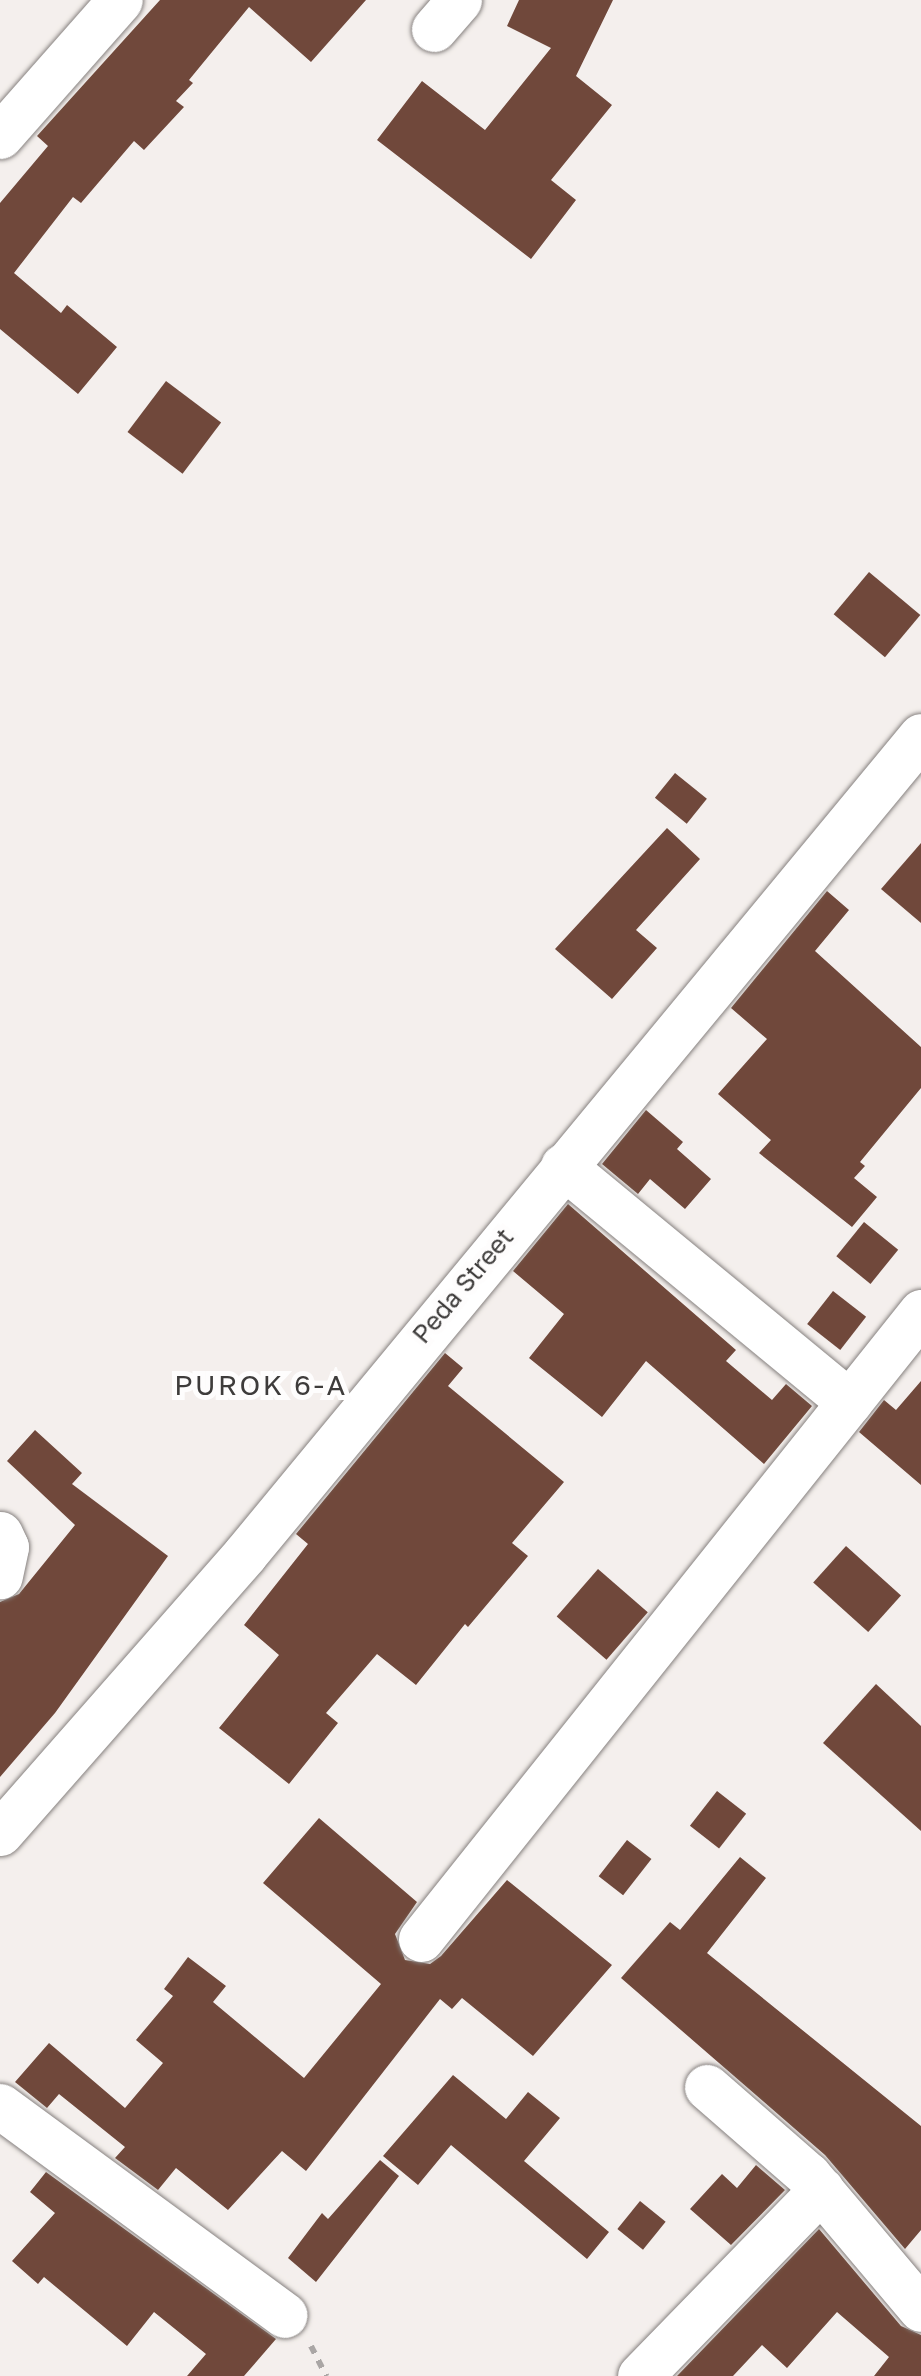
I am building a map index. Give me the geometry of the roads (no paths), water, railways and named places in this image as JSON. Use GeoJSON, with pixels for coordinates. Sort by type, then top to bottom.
{"type":"FeatureCollection","features":[{"type":"Feature","properties":{"kind":"street"},"geometry":{"type":"LineString","coordinates":[[0,136],[120,0]]}},
{"type":"Feature","properties":{"kind":"street","name":"Peda Street"},"geometry":{"type":"LineString","coordinates":[[0,1833],[245,1554],[921,736]]}},
{"type":"Feature","properties":{"kind":"street"},"geometry":{"type":"LineString","coordinates":[[563,1166],[849,1402]]}},
{"type":"Feature","properties":{"kind":"street"},"geometry":{"type":"LineString","coordinates":[[420,1938],[921,1312]]}},
{"type":"Feature","properties":{"kind":"street"},"geometry":{"type":"LineString","coordinates":[[0,1534],[6,1547],[0,1576]]}},
{"type":"Feature","properties":{"kind":"street"},"geometry":{"type":"LineString","coordinates":[[707,2087],[821,2190],[921,2308]]}},
{"type":"Feature","properties":{"kind":"street"},"geometry":{"type":"LineString","coordinates":[[0,2106],[284,2315]]}},
{"type":"Feature","properties":{"kind":"street"},"geometry":{"type":"LineString","coordinates":[[640,2376],[821,2190]]}},
{"type":"Feature","properties":{"kind":"district","name":"PUROK 6-A"},"geometry":{"type":"Point","coordinates":[261,1385]}}]}
